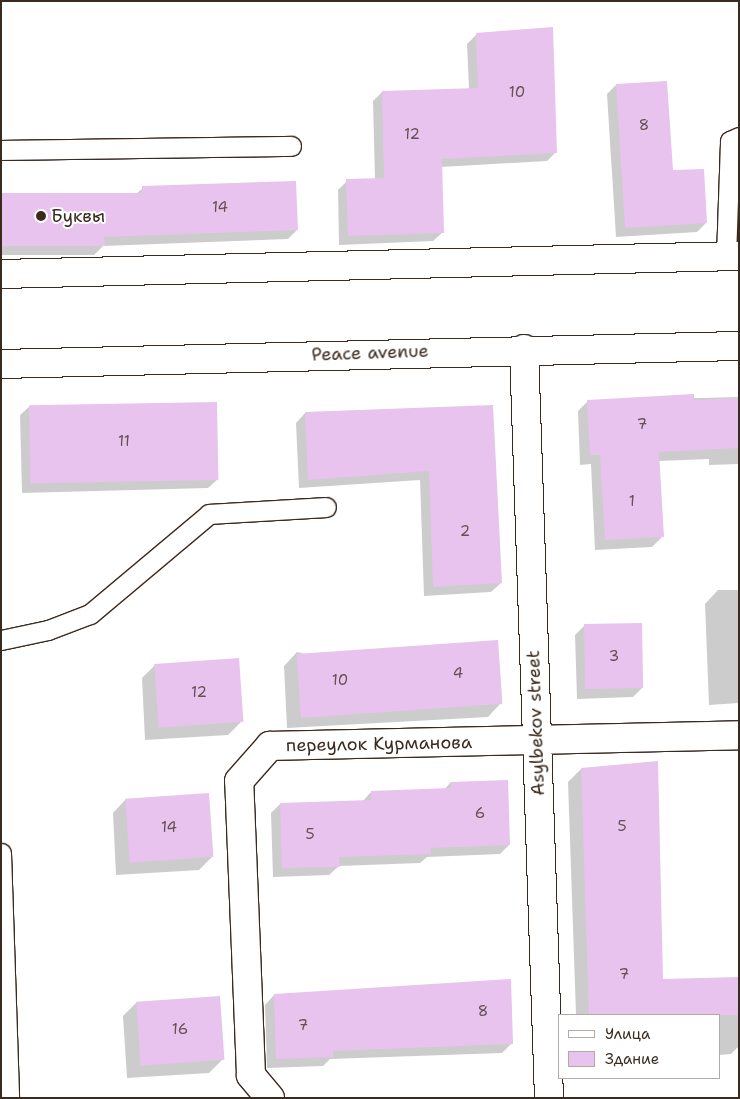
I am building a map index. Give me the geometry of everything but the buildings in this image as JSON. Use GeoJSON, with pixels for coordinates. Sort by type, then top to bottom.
{"type":"FeatureCollection","features":[{"type":"Feature","properties":{"kind":"street"},"geometry":{"type":"LineString","coordinates":[[1,274],[733,256]]}},
{"type":"Feature","properties":{"kind":"street","name":"Peace avenue"},"geometry":{"type":"LineString","coordinates":[[1,364],[524,349],[739,346]]}},
{"type":"Feature","properties":{"kind":"street","name":"Asylbekov street"},"geometry":{"type":"LineString","coordinates":[[524,349],[549,1098]]}},
{"type":"Feature","properties":{"kind":"street","name":"переулок Курманова"},"geometry":{"type":"LineString","coordinates":[[270,1098],[251,1075],[239,781],[270,746],[537,741],[739,734]]}},
{"type":"Feature","properties":{"kind":"lane"},"geometry":{"type":"LineString","coordinates":[[733,256],[730,142],[739,137]]}},
{"type":"Feature","properties":{"kind":"lane"},"geometry":{"type":"LineString","coordinates":[[1,150],[291,146]]}},
{"type":"Feature","properties":{"kind":"lane"},"geometry":{"type":"LineString","coordinates":[[1,640],[48,630],[90,614],[209,514],[326,507]]}},
{"type":"Feature","properties":{"kind":"lane"},"geometry":{"type":"LineString","coordinates":[[1,854],[9,1098]]}},
{"type":"Feature","properties":{"kind":"place","name":"Буквы"},"geometry":{"type":"Point","coordinates":[41,216]}}]}
